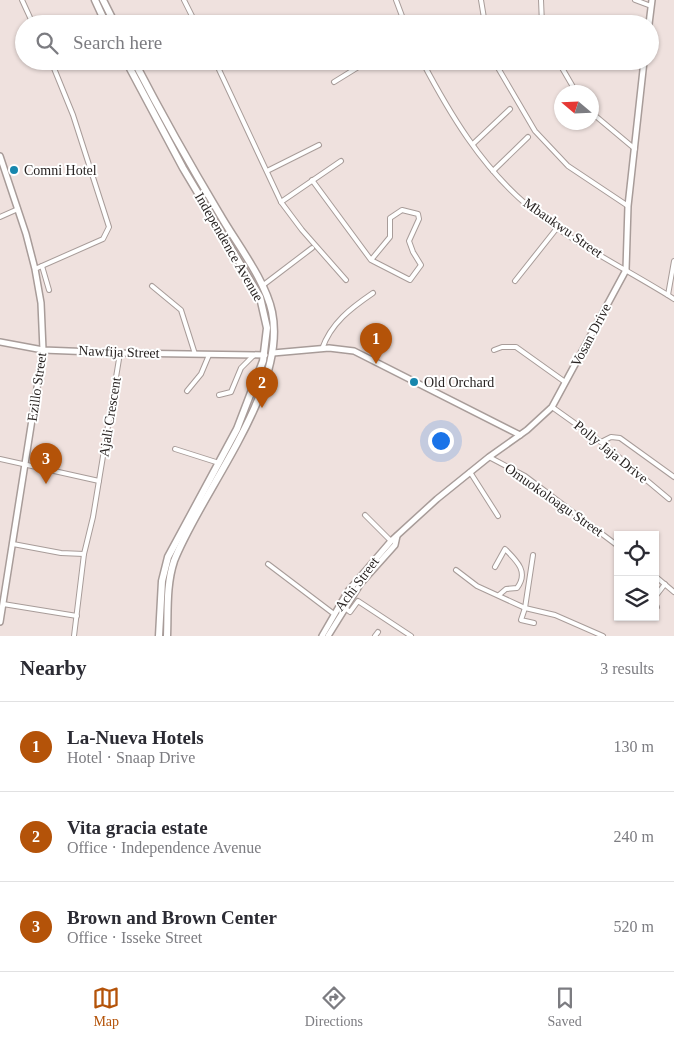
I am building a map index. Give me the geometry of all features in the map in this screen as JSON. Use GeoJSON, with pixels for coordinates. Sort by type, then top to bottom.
{"type":"FeatureCollection","features":[{"type":"Feature","properties":{"kind":"main road"},"geometry":{"type":"LineString","coordinates":[[95,0],[102,15]]}},
{"type":"Feature","properties":{"kind":"main road"},"geometry":{"type":"LineString","coordinates":[[103,0],[110,15]]}},
{"type":"Feature","properties":{"kind":"main road","name":"Independence Avenue"},"geometry":{"type":"LineString","coordinates":[[131,70],[183,168],[260,297],[267,328],[264,355],[254,389],[218,463],[168,557],[162,581],[159,636]]}},
{"type":"Feature","properties":{"kind":"main road","name":"Independence Avenue"},"geometry":{"type":"LineString","coordinates":[[139,70],[177,142],[262,286],[272,313],[274,333],[273,353],[262,387],[243,432],[175,560],[169,585],[167,636]]}},
{"type":"Feature","properties":{"kind":"street"},"geometry":{"type":"LineString","coordinates":[[22,0],[29,15]]}},
{"type":"Feature","properties":{"kind":"street"},"geometry":{"type":"LineString","coordinates":[[184,0],[192,15]]}},
{"type":"Feature","properties":{"kind":"street"},"geometry":{"type":"LineString","coordinates":[[396,0],[402,15]]}},
{"type":"Feature","properties":{"kind":"street"},"geometry":{"type":"LineString","coordinates":[[481,0],[484,15]]}},
{"type":"Feature","properties":{"kind":"street"},"geometry":{"type":"LineString","coordinates":[[541,0],[542,15]]}},
{"type":"Feature","properties":{"kind":"street"},"geometry":{"type":"LineString","coordinates":[[635,0],[651,3]]}},
{"type":"Feature","properties":{"kind":"street"},"geometry":{"type":"LineString","coordinates":[[35,270],[103,239],[109,227],[73,115],[55,70]]}},
{"type":"Feature","properties":{"kind":"street"},"geometry":{"type":"LineString","coordinates":[[219,70],[281,202],[340,276],[346,280]]}},
{"type":"Feature","properties":{"kind":"street"},"geometry":{"type":"LineString","coordinates":[[334,82],[353,70]]}},
{"type":"Feature","properties":{"kind":"street","name":"Mbaukwu Street"},"geometry":{"type":"LineString","coordinates":[[427,70],[462,130],[493,171],[526,204],[557,228],[674,299]]}},
{"type":"Feature","properties":{"kind":"street"},"geometry":{"type":"LineString","coordinates":[[499,70],[535,131],[568,166],[628,206]]}},
{"type":"Feature","properties":{"kind":"street"},"geometry":{"type":"LineString","coordinates":[[563,70],[572,85]]}},
{"type":"Feature","properties":{"kind":"street","name":"Vosan Drive"},"geometry":{"type":"LineString","coordinates":[[398,536],[470,472],[520,436],[552,407],[626,270],[628,206],[643,70]]}},
{"type":"Feature","properties":{"kind":"street"},"geometry":{"type":"LineString","coordinates":[[473,144],[510,109]]}},
{"type":"Feature","properties":{"kind":"street"},"geometry":{"type":"LineString","coordinates":[[599,119],[635,149]]}},
{"type":"Feature","properties":{"kind":"street"},"geometry":{"type":"LineString","coordinates":[[493,171],[528,137]]}},
{"type":"Feature","properties":{"kind":"street"},"geometry":{"type":"LineString","coordinates":[[267,171],[319,145]]}},
{"type":"Feature","properties":{"kind":"street","name":"Ezillo Street"},"geometry":{"type":"LineString","coordinates":[[0,156],[18,209],[35,270],[41,303],[43,350],[0,622]]}},
{"type":"Feature","properties":{"kind":"street"},"geometry":{"type":"LineString","coordinates":[[281,202],[341,161]]}},
{"type":"Feature","properties":{"kind":"street"},"geometry":{"type":"LineString","coordinates":[[312,180],[371,260],[410,280],[416,275],[421,265],[409,241],[419,219],[418,214],[402,210],[390,218],[390,237],[371,260]]}},
{"type":"Feature","properties":{"kind":"street"},"geometry":{"type":"LineString","coordinates":[[0,217],[18,209]]}},
{"type":"Feature","properties":{"kind":"street"},"geometry":{"type":"LineString","coordinates":[[515,281],[557,228]]}},
{"type":"Feature","properties":{"kind":"street"},"geometry":{"type":"LineString","coordinates":[[262,286],[312,248]]}},
{"type":"Feature","properties":{"kind":"street"},"geometry":{"type":"LineString","coordinates":[[668,295],[674,261]]}},
{"type":"Feature","properties":{"kind":"street"},"geometry":{"type":"LineString","coordinates":[[42,266],[49,290]]}},
{"type":"Feature","properties":{"kind":"street"},"geometry":{"type":"LineString","coordinates":[[152,286],[182,310],[195,354]]}},
{"type":"Feature","properties":{"kind":"street"},"geometry":{"type":"LineString","coordinates":[[322,349],[327,336],[347,312],[373,293]]}},
{"type":"Feature","properties":{"kind":"street","name":"Nawfija Street"},"geometry":{"type":"LineString","coordinates":[[0,342],[43,350],[264,355]]}},
{"type":"Feature","properties":{"kind":"street"},"geometry":{"type":"LineString","coordinates":[[494,350],[502,347],[516,347],[565,382]]}},
{"type":"Feature","properties":{"kind":"street"},"geometry":{"type":"LineString","coordinates":[[264,355],[322,349],[354,351],[520,436]]}},
{"type":"Feature","properties":{"kind":"street","name":"Ajali Crescent"},"geometry":{"type":"LineString","coordinates":[[74,636],[84,554],[93,517],[120,353]]}},
{"type":"Feature","properties":{"kind":"street"},"geometry":{"type":"LineString","coordinates":[[187,391],[201,374],[209,355]]}},
{"type":"Feature","properties":{"kind":"street"},"geometry":{"type":"LineString","coordinates":[[219,396],[231,392],[241,368],[254,355]]}},
{"type":"Feature","properties":{"kind":"street","name":"Polly Jaja Drive"},"geometry":{"type":"LineString","coordinates":[[552,407],[601,442],[669,499]]}},
{"type":"Feature","properties":{"kind":"street"},"geometry":{"type":"LineString","coordinates":[[601,442],[611,437],[620,438],[674,477]]}},
{"type":"Feature","properties":{"kind":"street"},"geometry":{"type":"LineString","coordinates":[[175,449],[218,463]]}},
{"type":"Feature","properties":{"kind":"street","name":"Omuokoloagu Street"},"geometry":{"type":"LineString","coordinates":[[489,457],[525,476],[614,543]]}},
{"type":"Feature","properties":{"kind":"street"},"geometry":{"type":"LineString","coordinates":[[0,460],[25,467],[99,481]]}},
{"type":"Feature","properties":{"kind":"street"},"geometry":{"type":"LineString","coordinates":[[470,472],[498,516]]}},
{"type":"Feature","properties":{"kind":"street"},"geometry":{"type":"LineString","coordinates":[[365,515],[391,541]]}},
{"type":"Feature","properties":{"kind":"street","name":"Achi Street"},"geometry":{"type":"LineString","coordinates":[[322,636],[356,580],[391,541],[398,536]]}},
{"type":"Feature","properties":{"kind":"street","name":"Achi Street"},"geometry":{"type":"LineString","coordinates":[[328,636],[361,583],[395,545],[398,536]]}},
{"type":"Feature","properties":{"kind":"street"},"geometry":{"type":"LineString","coordinates":[[12,544],[62,553],[84,554]]}},
{"type":"Feature","properties":{"kind":"street"},"geometry":{"type":"LineString","coordinates":[[495,567],[505,549],[518,561],[523,573],[517,588],[506,589],[498,594]]}},
{"type":"Feature","properties":{"kind":"street"},"geometry":{"type":"LineString","coordinates":[[533,554],[525,608],[521,620],[534,624]]}},
{"type":"Feature","properties":{"kind":"street"},"geometry":{"type":"LineString","coordinates":[[268,564],[334,614]]}},
{"type":"Feature","properties":{"kind":"street"},"geometry":{"type":"LineString","coordinates":[[456,570],[477,586],[525,608],[555,615],[603,636]]}},
{"type":"Feature","properties":{"kind":"street"},"geometry":{"type":"LineString","coordinates":[[659,579],[674,592]]}},
{"type":"Feature","properties":{"kind":"street"},"geometry":{"type":"LineString","coordinates":[[659,592],[665,584]]}},
{"type":"Feature","properties":{"kind":"street"},"geometry":{"type":"LineString","coordinates":[[344,608],[350,612],[358,601],[411,636]]}},
{"type":"Feature","properties":{"kind":"street"},"geometry":{"type":"LineString","coordinates":[[3,604],[77,616]]}},
{"type":"Feature","properties":{"kind":"place","name":"Comni Hotel"},"geometry":{"type":"Point","coordinates":[14,170]}},
{"type":"Feature","properties":{"kind":"place","name":"La-Nueva Hotels"},"geometry":{"type":"Point","coordinates":[376,364]}},
{"type":"Feature","properties":{"kind":"place","name":"Old Orchard"},"geometry":{"type":"Point","coordinates":[414,382]}},
{"type":"Feature","properties":{"kind":"place","name":"Vita gracia estate"},"geometry":{"type":"Point","coordinates":[262,408]}},
{"type":"Feature","properties":{"kind":"place","name":"Brown and Brown Center"},"geometry":{"type":"Point","coordinates":[46,484]}}]}
